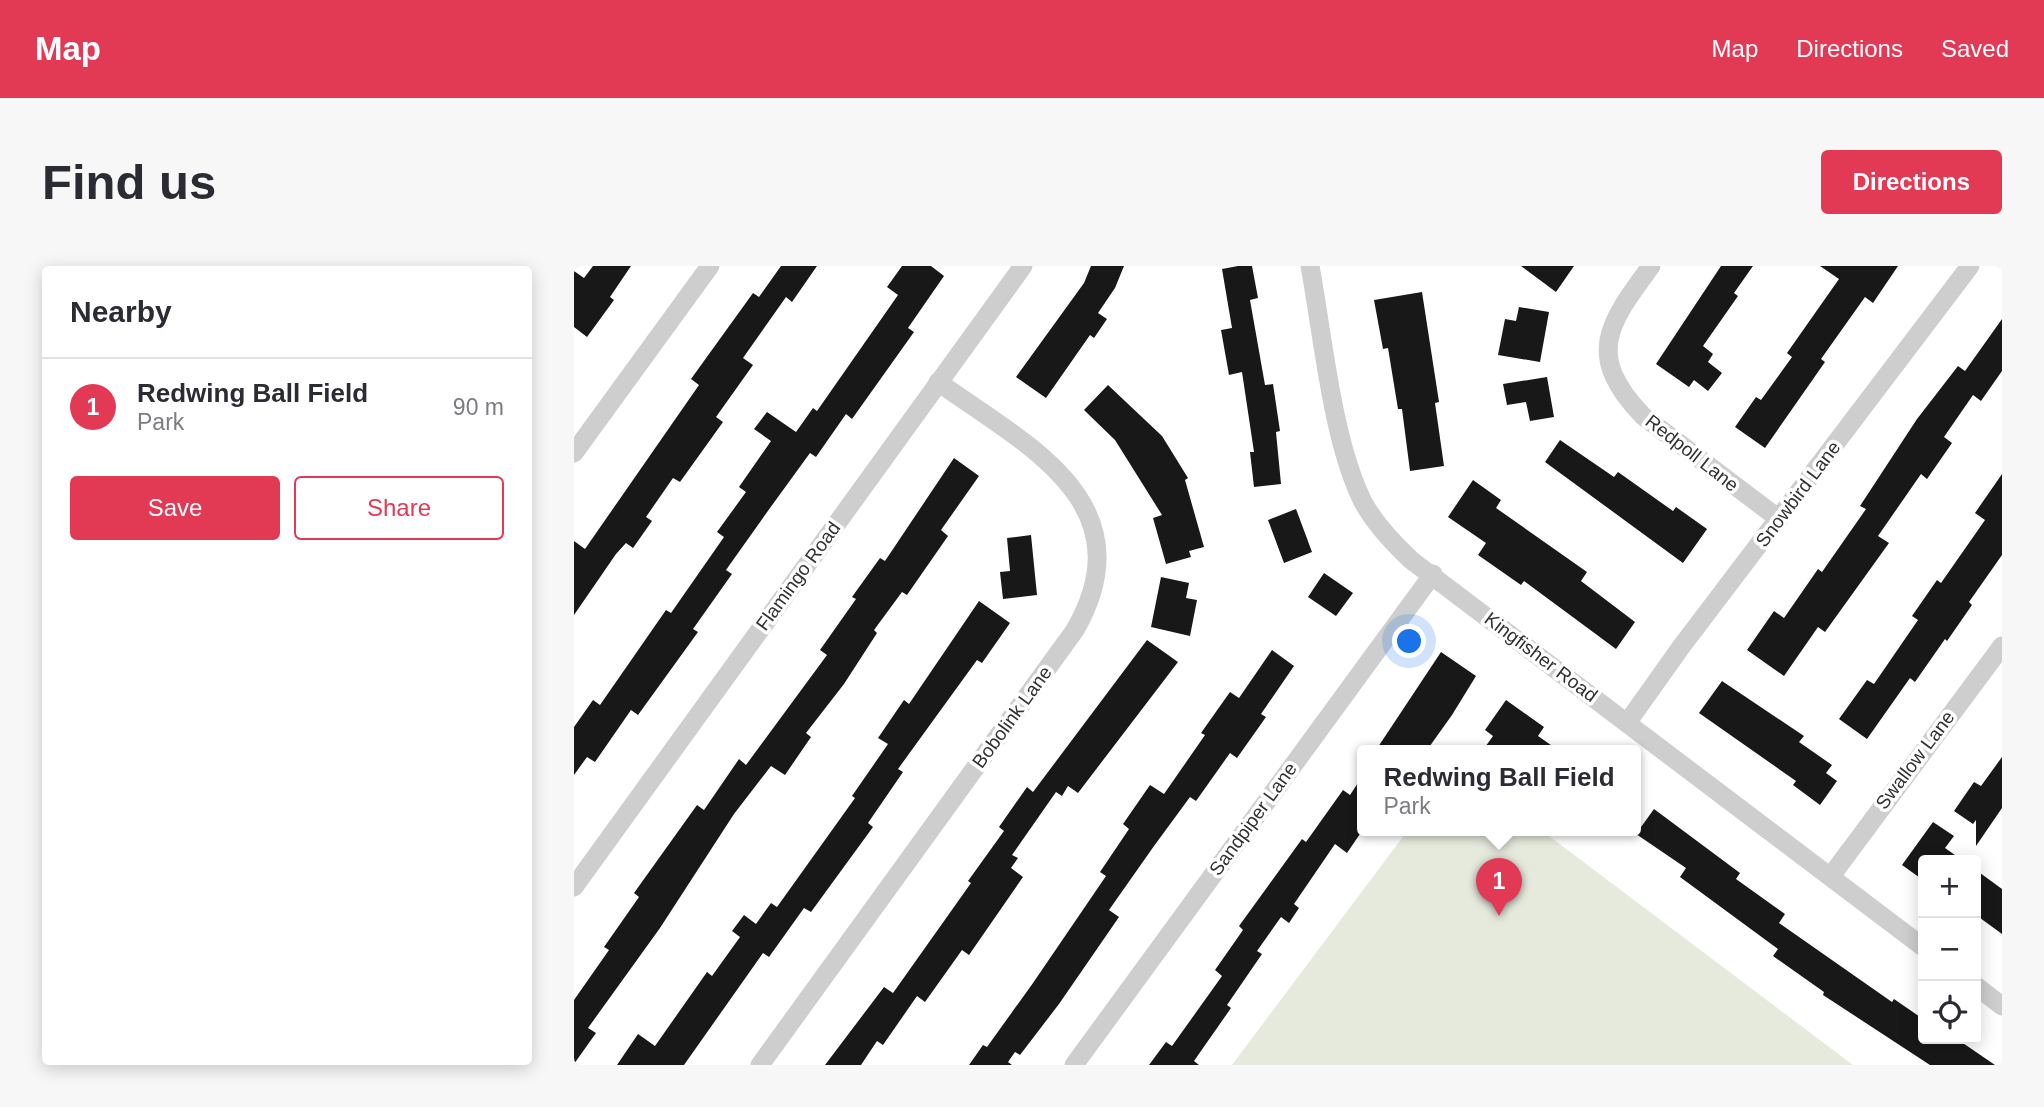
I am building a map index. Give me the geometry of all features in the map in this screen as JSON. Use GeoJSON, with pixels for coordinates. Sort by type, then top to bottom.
{"type":"FeatureCollection","features":[{"type":"Feature","properties":{"kind":"street"},"geometry":{"type":"LineString","coordinates":[[574,453],[710,266]]}},
{"type":"Feature","properties":{"kind":"street","name":"Flamingo Road"},"geometry":{"type":"LineString","coordinates":[[574,887],[1023,266]]}},
{"type":"Feature","properties":{"kind":"street","name":"Kingfisher Road"},"geometry":{"type":"LineString","coordinates":[[1310,266],[1350,472],[1364,504],[1388,539],[1918,943]]}},
{"type":"Feature","properties":{"kind":"street","name":"Redpoll Lane"},"geometry":{"type":"LineString","coordinates":[[1651,266],[1616,314],[1608,334],[1611,370],[1631,404],[1643,416],[1779,519]]}},
{"type":"Feature","properties":{"kind":"street","name":"Snowbird Lane"},"geometry":{"type":"LineString","coordinates":[[1628,723],[1970,266]]}},
{"type":"Feature","properties":{"kind":"street","name":"Bobolink Lane"},"geometry":{"type":"LineString","coordinates":[[760,1065],[1075,630],[1085,612],[1094,584],[1094,535],[1088,513],[1074,487],[1047,459],[938,382]]}},
{"type":"Feature","properties":{"kind":"street","name":"Sandpiper Lane"},"geometry":{"type":"LineString","coordinates":[[1074,1065],[1433,574]]}},
{"type":"Feature","properties":{"kind":"street","name":"Swallow Lane"},"geometry":{"type":"LineString","coordinates":[[1831,876],[2002,646]]}},
{"type":"Feature","properties":{"kind":"street"},"geometry":{"type":"LineString","coordinates":[[1981,990],[2002,1006]]}},
{"type":"Feature","properties":{"kind":"shaded area"},"geometry":{"type":"Polygon","coordinates":[[[1404,836],[1549,836],[1853,1065],[1232,1065],[1404,836]]]}},
{"type":"Feature","properties":{"kind":"building"},"geometry":{"type":"Polygon","coordinates":[[[593,266],[631,266],[610,297],[614,300],[587,337],[574,327],[574,271],[584,278],[593,266]]]}},
{"type":"Feature","properties":{"kind":"building"},"geometry":{"type":"Polygon","coordinates":[[[781,266],[817,266],[792,302],[786,297],[743,358],[753,365],[716,417],[723,422],[680,482],[673,478],[646,517],[652,521],[633,548],[626,543],[616,554],[574,615],[574,541],[585,549],[699,385],[691,379],[753,293],[759,297],[781,266]]]}},
{"type":"Feature","properties":{"kind":"building"},"geometry":{"type":"Polygon","coordinates":[[[902,266],[931,266],[944,276],[908,328],[914,332],[852,419],[846,414],[816,457],[810,453],[770,508],[726,570],[732,574],[693,629],[698,632],[638,715],[631,710],[595,762],[587,757],[574,775],[574,727],[593,700],[600,705],[666,610],[671,613],[724,537],[717,532],[746,492],[739,487],[771,441],[754,429],[767,412],[796,432],[813,408],[817,411],[898,295],[887,287],[902,266]]]}},
{"type":"Feature","properties":{"kind":"building"},"geometry":{"type":"Polygon","coordinates":[[[1091,266],[1124,266],[1115,288],[1098,313],[1107,319],[1094,338],[1090,335],[1046,398],[1016,377],[1084,283],[1091,266]]]}},
{"type":"Feature","properties":{"kind":"building"},"geometry":{"type":"Polygon","coordinates":[[[1252,266],[1258,298],[1250,300],[1265,385],[1273,384],[1280,431],[1276,432],[1281,484],[1254,487],[1250,452],[1254,452],[1242,372],[1229,375],[1221,330],[1232,328],[1222,269],[1252,266]]]}},
{"type":"Feature","properties":{"kind":"building"},"geometry":{"type":"Polygon","coordinates":[[[1521,266],[1574,266],[1556,292],[1521,266]]]}},
{"type":"Feature","properties":{"kind":"building"},"geometry":{"type":"Polygon","coordinates":[[[1721,266],[1753,266],[1734,293],[1738,296],[1703,346],[1713,354],[1708,362],[1722,373],[1708,391],[1694,380],[1689,387],[1656,364],[1721,266]]]}},
{"type":"Feature","properties":{"kind":"building"},"geometry":{"type":"Polygon","coordinates":[[[1820,266],[1898,266],[1873,303],[1865,297],[1821,359],[1825,362],[1765,448],[1735,427],[1756,397],[1761,400],[1792,357],[1787,353],[1839,279],[1820,266]]]}},
{"type":"Feature","properties":{"kind":"building"},"geometry":{"type":"Polygon","coordinates":[[[1422,292],[1439,402],[1435,403],[1444,466],[1410,471],[1402,409],[1398,409],[1388,348],[1383,349],[1374,300],[1422,292]]]}},
{"type":"Feature","properties":{"kind":"building"},"geometry":{"type":"Polygon","coordinates":[[[1519,307],[1549,312],[1540,362],[1498,355],[1505,319],[1516,321],[1519,307]]]}},
{"type":"Feature","properties":{"kind":"building"},"geometry":{"type":"Polygon","coordinates":[[[2002,319],[2002,371],[1981,401],[1973,395],[1944,437],[1952,443],[1927,479],[1921,474],[1878,536],[1889,543],[1825,632],[1818,627],[1784,676],[1747,650],[1774,611],[1784,618],[1818,569],[1822,572],[1866,509],[1860,506],[1917,419],[1958,366],[1965,371],[2002,319]]]}},
{"type":"Feature","properties":{"kind":"building"},"geometry":{"type":"Polygon","coordinates":[[[1547,377],[1554,417],[1530,421],[1526,402],[1507,405],[1503,384],[1547,377]]]}},
{"type":"Feature","properties":{"kind":"building"},"geometry":{"type":"Polygon","coordinates":[[[1108,385],[1162,436],[1188,478],[1185,480],[1204,547],[1189,551],[1191,557],[1166,564],[1153,518],[1162,515],[1115,440],[1084,410],[1108,385]]]}},
{"type":"Feature","properties":{"kind":"building"},"geometry":{"type":"Polygon","coordinates":[[[1560,440],[1614,477],[1618,472],[1673,511],[1676,507],[1707,529],[1683,563],[1545,462],[1560,440]]]}},
{"type":"Feature","properties":{"kind":"building"},"geometry":{"type":"Polygon","coordinates":[[[954,458],[979,476],[941,530],[948,536],[907,595],[902,592],[874,630],[877,633],[844,684],[806,733],[811,737],[785,775],[771,766],[734,814],[660,928],[588,1028],[596,1033],[574,1064],[574,1000],[609,950],[604,947],[639,897],[634,893],[697,805],[704,810],[739,759],[746,765],[827,655],[820,650],[856,599],[852,597],[880,558],[885,561],[954,458]]]}},
{"type":"Feature","properties":{"kind":"building"},"geometry":{"type":"Polygon","coordinates":[[[2002,474],[2002,555],[1969,602],[1972,605],[1947,641],[1945,639],[1915,682],[1910,678],[1867,739],[1839,719],[1867,680],[1874,684],[1918,620],[1912,616],[1937,580],[1941,583],[1985,520],[1975,513],[2002,474]]]}},
{"type":"Feature","properties":{"kind":"building"},"geometry":{"type":"Polygon","coordinates":[[[1473,480],[1501,500],[1496,508],[1587,572],[1581,581],[1635,622],[1616,649],[1524,581],[1521,585],[1478,555],[1486,543],[1448,517],[1473,480]]]}},
{"type":"Feature","properties":{"kind":"building"},"geometry":{"type":"Polygon","coordinates":[[[1296,509],[1312,552],[1284,563],[1268,520],[1296,509]]]}},
{"type":"Feature","properties":{"kind":"building"},"geometry":{"type":"Polygon","coordinates":[[[1031,535],[1037,595],[1003,599],[1000,572],[1010,571],[1007,538],[1031,535]]]}},
{"type":"Feature","properties":{"kind":"building"},"geometry":{"type":"Polygon","coordinates":[[[1324,573],[1353,593],[1336,616],[1308,597],[1324,573]]]}},
{"type":"Feature","properties":{"kind":"building"},"geometry":{"type":"Polygon","coordinates":[[[1161,577],[1189,583],[1186,598],[1197,600],[1190,636],[1151,627],[1161,577]]]}},
{"type":"Feature","properties":{"kind":"building"},"geometry":{"type":"Polygon","coordinates":[[[979,601],[1010,623],[982,663],[977,660],[898,769],[903,772],[868,823],[873,827],[811,912],[804,908],[769,957],[763,953],[684,1065],[617,1065],[638,1034],[655,1046],[707,972],[712,976],[740,937],[732,931],[744,915],[756,924],[771,903],[777,907],[855,798],[852,796],[888,744],[878,738],[904,700],[909,704],[979,601]]]}},
{"type":"Feature","properties":{"kind":"building"},"geometry":{"type":"Polygon","coordinates":[[[1147,640],[1178,662],[1078,793],[1068,786],[1062,796],[1056,792],[1012,855],[1018,858],[1011,868],[1023,877],[969,955],[962,950],[925,1002],[917,996],[883,1045],[877,1041],[861,1065],[825,1065],[884,987],[893,993],[971,883],[968,881],[1004,831],[999,827],[1027,787],[1033,792],[1147,640]]]}},
{"type":"Feature","properties":{"kind":"building"},"geometry":{"type":"Polygon","coordinates":[[[1272,650],[1294,666],[1261,714],[1266,717],[1237,758],[1230,753],[1196,801],[1190,797],[1154,846],[1109,910],[1119,917],[1059,1004],[1020,1055],[1015,1052],[1008,1062],[1012,1065],[969,1065],[983,1045],[987,1047],[1106,876],[1100,872],[1129,829],[1123,824],[1150,785],[1164,794],[1205,735],[1201,733],[1230,692],[1239,698],[1272,650]]]}},
{"type":"Feature","properties":{"kind":"building"},"geometry":{"type":"Polygon","coordinates":[[[1441,652],[1476,676],[1431,745],[1379,745],[1441,652]]]}},
{"type":"Feature","properties":{"kind":"building"},"geometry":{"type":"Polygon","coordinates":[[[1722,681],[1804,736],[1799,742],[1832,765],[1826,773],[1837,781],[1820,805],[1793,785],[1796,781],[1699,713],[1722,681]]]}},
{"type":"Feature","properties":{"kind":"building"},"geometry":{"type":"Polygon","coordinates":[[[1506,700],[1544,727],[1538,736],[1551,745],[1487,745],[1493,736],[1485,730],[1506,700]]]}},
{"type":"Feature","properties":{"kind":"building"},"geometry":{"type":"Polygon","coordinates":[[[2002,757],[2002,808],[1976,846],[1976,820],[1973,824],[1954,811],[1974,782],[1981,786],[2002,757]]]}},
{"type":"Feature","properties":{"kind":"building"},"geometry":{"type":"Polygon","coordinates":[[[1357,784],[1359,836],[1347,853],[1335,844],[1294,904],[1299,908],[1289,923],[1281,917],[1257,951],[1262,954],[1227,1005],[1231,1008],[1194,1061],[1199,1065],[1149,1065],[1166,1042],[1172,1046],[1222,976],[1215,970],[1243,930],[1239,926],[1302,839],[1306,842],[1343,790],[1350,795],[1357,784]]]}},
{"type":"Feature","properties":{"kind":"building"},"geometry":{"type":"Polygon","coordinates":[[[1654,809],[1740,873],[1736,879],[1785,914],[1779,923],[1892,1002],[1894,999],[1918,1016],[1918,1044],[1964,1044],[1995,1065],[1930,1065],[1823,995],[1824,992],[1773,956],[1778,949],[1680,877],[1686,868],[1641,836],[1641,827],[1654,809]]]}},
{"type":"Feature","properties":{"kind":"building"},"geometry":{"type":"Polygon","coordinates":[[[1933,822],[1954,836],[1945,848],[1955,855],[1918,855],[1918,876],[1902,865],[1933,822]]]}},
{"type":"Feature","properties":{"kind":"building"},"geometry":{"type":"Polygon","coordinates":[[[1981,874],[2002,889],[2002,934],[1981,919],[1981,874]]]}},
{"type":"Feature","properties":{"kind":"place","name":"Redwing Ball Field"},"geometry":{"type":"Point","coordinates":[1499,916]}}]}
